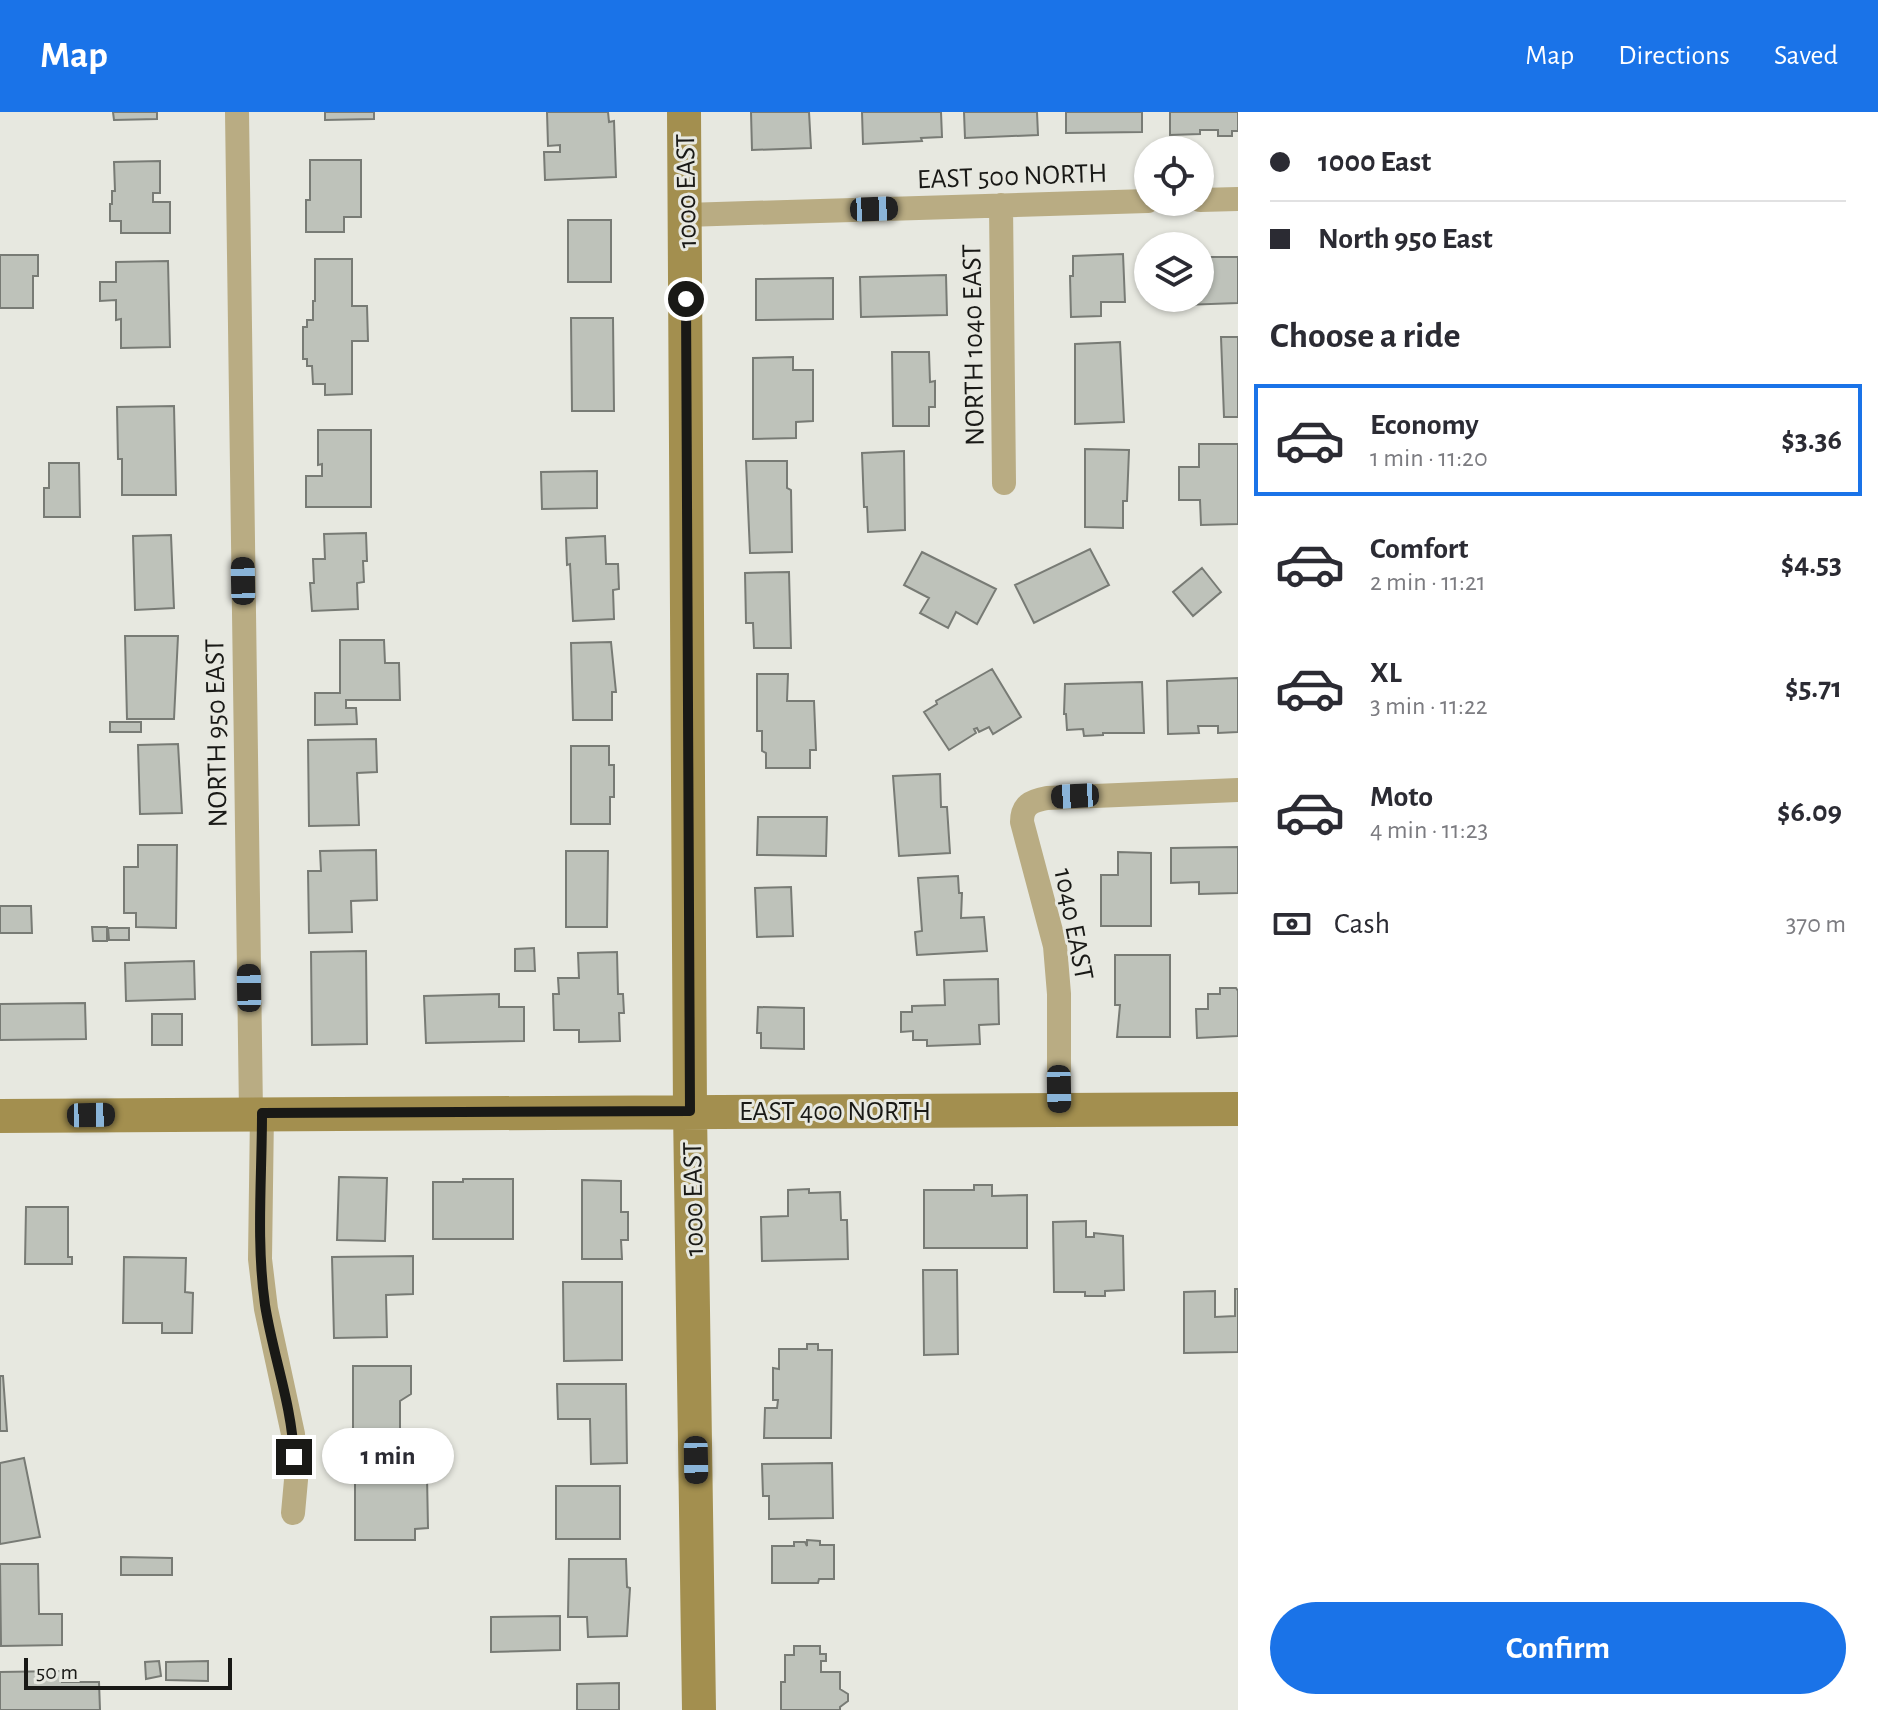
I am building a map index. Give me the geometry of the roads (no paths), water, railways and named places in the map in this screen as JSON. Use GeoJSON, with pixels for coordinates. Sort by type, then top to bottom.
{"type":"FeatureCollection","features":[{"type":"Feature","properties":{"kind":"street","name":"NORTH 950 EAST"},"geometry":{"type":"LineString","coordinates":[[237,112],[260,1259],[266,1309],[293,1434],[296,1480],[293,1513]]}},
{"type":"Feature","properties":{"kind":"street","name":"1000 EAST"},"geometry":{"type":"LineString","coordinates":[[684,112],[690,1111],[699,1710]]}},
{"type":"Feature","properties":{"kind":"street"},"geometry":{"type":"LineString","coordinates":[[1214,200],[1238,199]]}},
{"type":"Feature","properties":{"kind":"street","name":"EAST 500 NORTH"},"geometry":{"type":"LineString","coordinates":[[685,215],[1134,201]]}},
{"type":"Feature","properties":{"kind":"street","name":"NORTH 1040 EAST"},"geometry":{"type":"LineString","coordinates":[[1001,205],[1004,483]]}},
{"type":"Feature","properties":{"kind":"street","name":"1040 EAST"},"geometry":{"type":"LineString","coordinates":[[1059,1109],[1056,957],[1022,812],[1030,802],[1047,798],[1238,790]]}},
{"type":"Feature","properties":{"kind":"street","name":"EAST 400 NORTH"},"geometry":{"type":"LineString","coordinates":[[0,1116],[1238,1109]]}}]}
